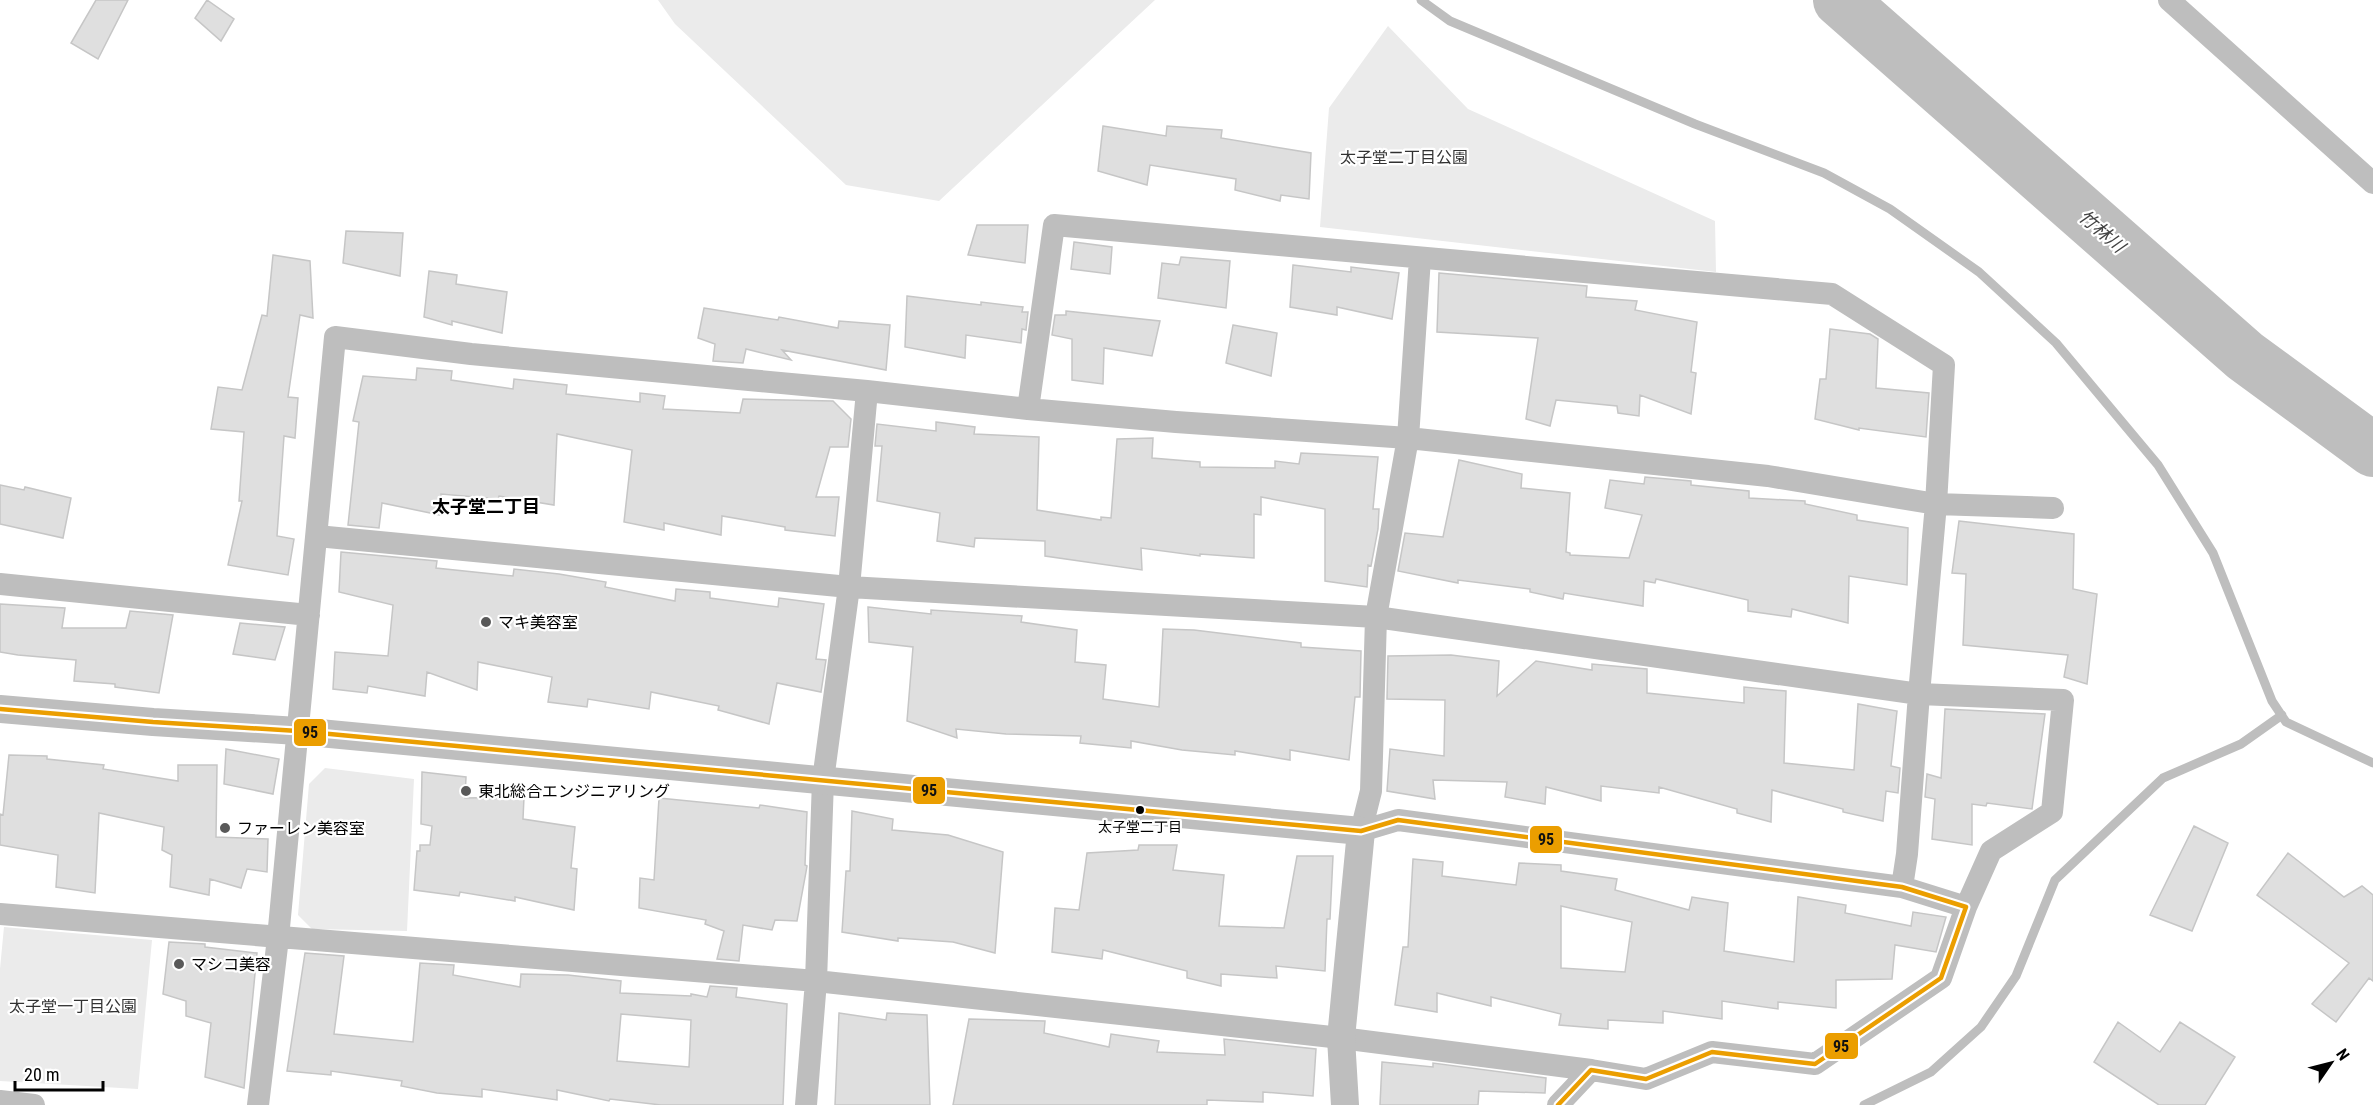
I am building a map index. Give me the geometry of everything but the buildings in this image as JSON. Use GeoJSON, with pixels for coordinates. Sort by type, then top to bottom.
{"type":"FeatureCollection","features":[{"type":"Feature","properties":{"kind":"street"},"geometry":{"type":"LineString","coordinates":[[2169,0],[2373,183]]}},
{"type":"Feature","properties":{"kind":"street"},"geometry":{"type":"LineString","coordinates":[[1028,409],[1054,225],[1832,294],[1944,365],[1936,504],[1907,854],[1902,887]]}},
{"type":"Feature","properties":{"kind":"street"},"geometry":{"type":"LineString","coordinates":[[1345,1105],[1341,1038],[1361,831],[1371,791],[1376,617],[1408,438],[1420,258]]}},
{"type":"Feature","properties":{"kind":"street"},"geometry":{"type":"LineString","coordinates":[[258,1105],[278,938],[335,337],[471,354],[867,391],[1028,409],[1408,438],[1768,476],[1936,504],[2053,508]]}},
{"type":"Feature","properties":{"kind":"street"},"geometry":{"type":"LineString","coordinates":[[806,1105],[816,981],[823,780],[849,587],[867,391]]}},
{"type":"Feature","properties":{"kind":"street"},"geometry":{"type":"LineString","coordinates":[[0,914],[816,981],[1341,1038],[1646,1078],[1712,1052],[1815,1064],[1941,978],[1966,907],[1991,851],[2052,812],[2063,700],[1919,694],[1376,617],[849,587],[317,536]]}},
{"type":"Feature","properties":{"kind":"street"},"geometry":{"type":"LineString","coordinates":[[0,584],[309,615]]}},
{"type":"Feature","properties":{"kind":"street"},"geometry":{"type":"LineString","coordinates":[[0,709],[298,731],[1361,831],[1398,820],[1902,887],[1966,907]]}},
{"type":"Feature","properties":{"kind":"street"},"geometry":{"type":"LineString","coordinates":[[1558,1105],[1591,1070]]}},
{"type":"Feature","properties":{"kind":"street"},"geometry":{"type":"LineString","coordinates":[[0,1101],[34,1105]]}},
{"type":"Feature","properties":{"kind":"green space"},"geometry":{"type":"Polygon","coordinates":[[[658,0],[1155,0],[939,201],[846,185],[675,24],[658,0]]]}},
{"type":"Feature","properties":{"kind":"green space","name":"太子堂二丁目公園"},"geometry":{"type":"Polygon","coordinates":[[[1388,26],[1468,109],[1715,221],[1716,272],[1320,227],[1329,108],[1388,26]]]}},
{"type":"Feature","properties":{"kind":"green space"},"geometry":{"type":"Polygon","coordinates":[[[325,768],[414,779],[407,931],[312,929],[298,915],[309,784],[325,768]]]}},
{"type":"Feature","properties":{"kind":"green space","name":"太子堂一丁目公園"},"geometry":{"type":"Polygon","coordinates":[[[4,927],[152,940],[138,1089],[0,1081],[0,969],[4,927]]]}},
{"type":"Feature","properties":{"kind":"waterway"},"geometry":{"type":"LineString","coordinates":[[1421,0],[1450,21],[1695,124],[1824,173],[1890,209],[1979,272],[2056,343],[2158,465],[2213,553],[2272,701],[2286,722],[2373,763]]}},
{"type":"Feature","properties":{"kind":"waterway","name":"竹林川"},"geometry":{"type":"LineString","coordinates":[[1840,0],[2245,356],[2373,450]]}},
{"type":"Feature","properties":{"kind":"waterway"},"geometry":{"type":"LineString","coordinates":[[1864,1105],[1931,1072],[1981,1027],[2016,976],[2055,880],[2163,778],[2241,744],[2282,715]]}},
{"type":"Feature","properties":{"kind":"transit line","name":"95"},"geometry":{"type":"LineString","coordinates":[[0,709],[298,731],[1361,831],[1398,820],[1902,887],[1966,907],[1941,978],[1815,1064],[1712,1052],[1646,1079],[1591,1070],[1558,1105]]}},
{"type":"Feature","properties":{"kind":"place","name":"マキ美容室"},"geometry":{"type":"Point","coordinates":[486,622]}},
{"type":"Feature","properties":{"kind":"place","name":"東北総合エンジニアリング"},"geometry":{"type":"Point","coordinates":[466,791]}},
{"type":"Feature","properties":{"kind":"place","name":"太子堂二丁目"},"geometry":{"type":"Point","coordinates":[1140,810]}},
{"type":"Feature","properties":{"kind":"place","name":"ファーレン美容室"},"geometry":{"type":"Point","coordinates":[225,828]}},
{"type":"Feature","properties":{"kind":"place","name":"マシコ美容"},"geometry":{"type":"Point","coordinates":[179,964]}},
{"type":"Feature","properties":{"kind":"district","name":"太子堂二丁目"},"geometry":{"type":"Point","coordinates":[486,506]}}]}
